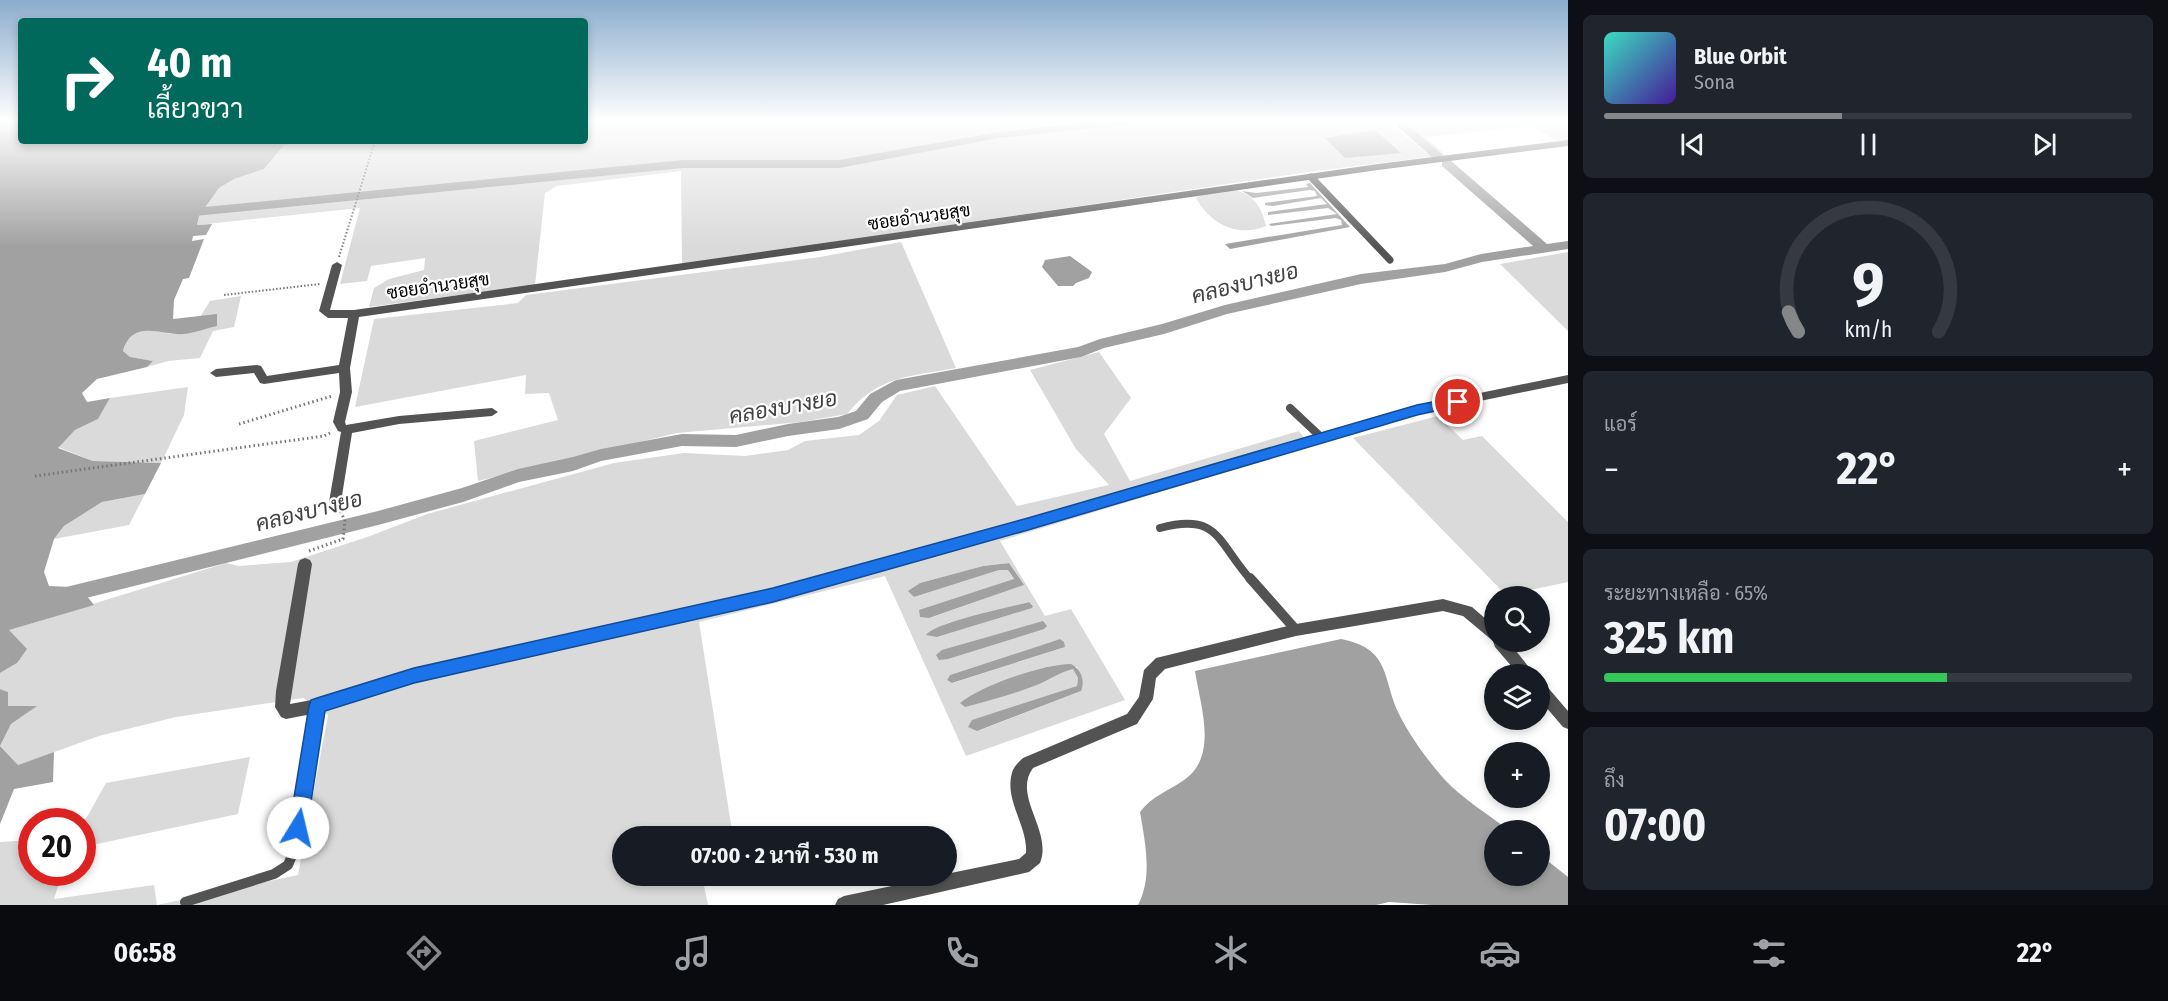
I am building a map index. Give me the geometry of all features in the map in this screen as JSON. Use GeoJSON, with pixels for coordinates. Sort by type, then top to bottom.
{"type":"FeatureCollection","features":[{"type":"Feature","properties":{"kind":"street","name":"ซอยอำนวยสุข"},"geometry":{"type":"LineString","coordinates":[[337,265],[324,311],[328,314],[354,314],[1426,162]]}},
{"type":"Feature","properties":{"kind":"street"},"geometry":{"type":"LineString","coordinates":[[335,502],[345,429],[339,422],[346,392],[344,368],[354,314]]}},
{"type":"Feature","properties":{"kind":"street"},"geometry":{"type":"LineString","coordinates":[[216,373],[257,369],[264,380],[344,368]]}},
{"type":"Feature","properties":{"kind":"street"},"geometry":{"type":"LineString","coordinates":[[305,564],[282,707],[286,712],[317,706],[414,676],[773,595],[1028,524],[1417,410],[1568,379]]}},
{"type":"Feature","properties":{"kind":"street"},"geometry":{"type":"LineString","coordinates":[[345,429],[399,420],[492,412]]}},
{"type":"Feature","properties":{"kind":"street"},"geometry":{"type":"LineString","coordinates":[[844,905],[1023,866],[1034,857],[1035,843],[1018,788],[1019,774],[1028,763],[1132,719],[1146,699],[1149,675],[1161,663],[1296,630],[1443,605],[1467,611],[1484,626]]}},
{"type":"Feature","properties":{"kind":"street"},"geometry":{"type":"LineString","coordinates":[[1508,652],[1519,664]]}},
{"type":"Feature","properties":{"kind":"street"},"geometry":{"type":"LineString","coordinates":[[1550,701],[1568,722]]}},
{"type":"Feature","properties":{"kind":"lane"},"geometry":{"type":"LineString","coordinates":[[1311,177],[1390,260]]}},
{"type":"Feature","properties":{"kind":"lane"},"geometry":{"type":"LineString","coordinates":[[1290,408],[1322,438]]}},
{"type":"Feature","properties":{"kind":"lane"},"geometry":{"type":"LineString","coordinates":[[1160,528],[1182,522],[1195,522],[1217,534],[1235,562],[1296,630]]}},
{"type":"Feature","properties":{"kind":"lane"},"geometry":{"type":"LineString","coordinates":[[185,902],[274,874],[288,865],[295,848],[317,706]]}},
{"type":"Feature","properties":{"kind":"path"},"geometry":{"type":"LineString","coordinates":[[337,265],[369,162]]}},
{"type":"Feature","properties":{"kind":"path"},"geometry":{"type":"LineString","coordinates":[[224,295],[331,283]]}},
{"type":"Feature","properties":{"kind":"path"},"geometry":{"type":"LineString","coordinates":[[239,424],[346,392]]}},
{"type":"Feature","properties":{"kind":"path"},"geometry":{"type":"LineString","coordinates":[[35,476],[324,436],[345,429]]}},
{"type":"Feature","properties":{"kind":"path"},"geometry":{"type":"LineString","coordinates":[[305,564],[304,553],[343,539],[345,521],[343,515]]}},
{"type":"Feature","properties":{"kind":"shaded area"},"geometry":{"type":"Polygon","coordinates":[[[0,162],[270,162],[264,169],[234,179],[219,188],[199,216],[197,225],[212,224],[206,235],[193,236],[192,241],[204,239],[189,278],[183,279],[174,300],[173,319],[217,314],[217,326],[184,334],[149,331],[134,335],[123,351],[130,357],[153,361],[147,367],[97,379],[82,393],[87,402],[110,398],[98,419],[75,430],[58,448],[93,461],[161,463],[145,494],[102,502],[64,526],[54,539],[44,572],[49,586],[78,585],[94,605],[9,630],[27,649],[17,663],[0,673],[0,162]]]}},
{"type":"Feature","properties":{"kind":"shaded area"},"geometry":{"type":"Polygon","coordinates":[[[270,162],[1387,162],[682,265],[681,171],[557,186],[545,193],[535,285],[369,307],[374,288],[389,279],[424,270],[425,258],[371,266],[367,281],[340,284],[360,208],[197,225],[199,216],[219,188],[234,179],[264,169],[270,162]]]}},
{"type":"Feature","properties":{"kind":"shaded area"},"geometry":{"type":"Polygon","coordinates":[[[1310,183],[1350,227],[1230,249],[1225,244],[1342,225],[1341,220],[1336,218],[1271,226],[1269,224],[1337,214],[1328,208],[1268,215],[1268,212],[1327,204],[1321,198],[1273,206],[1265,205],[1265,203],[1317,196],[1315,191],[1310,190],[1253,198],[1242,191],[1256,193],[1308,187],[1306,184],[1310,183]]]}},
{"type":"Feature","properties":{"kind":"shaded area"},"geometry":{"type":"Polygon","coordinates":[[[1234,190],[1252,198],[1262,213],[1266,226],[1245,230],[1226,226],[1209,215],[1196,198],[1200,195],[1234,190]]]}},
{"type":"Feature","properties":{"kind":"shaded area"},"geometry":{"type":"Polygon","coordinates":[[[901,242],[956,368],[909,376],[883,385],[859,401],[847,414],[801,422],[677,433],[478,481],[474,441],[558,420],[549,393],[525,394],[526,375],[355,407],[374,319],[518,303],[526,295],[820,257],[901,242]]]}},
{"type":"Feature","properties":{"kind":"shaded area"},"geometry":{"type":"Polygon","coordinates":[[[1568,252],[1568,331],[1500,264],[1568,252]]]}},
{"type":"Feature","properties":{"kind":"shaded area"},"geometry":{"type":"Polygon","coordinates":[[[1070,256],[1092,272],[1089,278],[1073,286],[1058,286],[1042,267],[1045,260],[1070,256]]]}},
{"type":"Feature","properties":{"kind":"shaded area"},"geometry":{"type":"Polygon","coordinates":[[[241,296],[234,327],[213,331],[200,358],[168,361],[147,367],[153,361],[129,357],[123,351],[134,333],[150,330],[176,334],[188,332],[217,315],[200,317],[210,301],[241,296]]]}},
{"type":"Feature","properties":{"kind":"shaded area"},"geometry":{"type":"Polygon","coordinates":[[[1099,352],[1131,398],[1104,434],[1130,481],[1299,431],[1310,446],[1000,541],[1045,616],[1071,609],[1125,700],[966,756],[885,576],[699,622],[731,826],[612,826],[612,886],[704,886],[708,905],[157,905],[298,875],[328,715],[303,698],[176,717],[99,736],[18,765],[0,746],[11,724],[36,706],[8,707],[8,692],[0,689],[0,673],[17,663],[8,630],[226,563],[239,566],[291,562],[427,514],[614,463],[684,453],[745,456],[788,450],[805,441],[859,435],[879,421],[897,395],[935,386],[1017,506],[1109,485],[1076,449],[1030,370],[1099,352]],[[1009,563],[983,566],[920,583],[909,591],[914,597],[999,570],[1008,570],[1014,580],[930,618],[1023,585],[1009,563]],[[1029,602],[948,623],[937,637],[1031,608],[1033,605],[1029,602]],[[1060,639],[950,675],[947,680],[953,683],[1065,647],[1060,639]],[[1077,667],[1063,671],[1073,669],[1078,678],[1077,686],[978,731],[1081,691],[1077,667]]]}},
{"type":"Feature","properties":{"kind":"shaded area"},"geometry":{"type":"Polygon","coordinates":[[[188,387],[184,415],[161,463],[93,461],[58,447],[75,430],[98,419],[110,398],[188,387]]]}},
{"type":"Feature","properties":{"kind":"shaded area"},"geometry":{"type":"Polygon","coordinates":[[[1438,416],[1463,440],[1482,436],[1568,522],[1568,582],[1549,586],[1497,586],[1353,438],[1438,416]]]}},
{"type":"Feature","properties":{"kind":"shaded area"},"geometry":{"type":"Polygon","coordinates":[[[145,494],[129,525],[54,539],[64,526],[102,502],[145,494]]]}},
{"type":"Feature","properties":{"kind":"shaded area"},"geometry":{"type":"Polygon","coordinates":[[[1009,563],[1024,585],[929,618],[920,617],[919,610],[1014,579],[1008,570],[999,570],[914,597],[908,591],[920,583],[983,566],[1009,563]]]}},
{"type":"Feature","properties":{"kind":"shaded area"},"geometry":{"type":"Polygon","coordinates":[[[1029,602],[1032,608],[937,637],[926,635],[932,630],[958,620],[1029,602]]]}},
{"type":"Feature","properties":{"kind":"shaded area"},"geometry":{"type":"Polygon","coordinates":[[[1043,621],[1047,626],[1044,629],[948,659],[939,660],[936,655],[942,650],[1043,621]]]}},
{"type":"Feature","properties":{"kind":"shaded area"},"geometry":{"type":"Polygon","coordinates":[[[1060,639],[1064,642],[1065,647],[952,683],[947,680],[950,675],[1060,639]]]}},
{"type":"Feature","properties":{"kind":"shaded area"},"geometry":{"type":"Polygon","coordinates":[[[1341,639],[1357,643],[1368,649],[1382,665],[1402,721],[1419,748],[1452,787],[1495,820],[1484,820],[1484,886],[1550,886],[1550,863],[1568,877],[1568,905],[1432,905],[1389,902],[1376,905],[1138,905],[1143,894],[1147,871],[1146,847],[1140,812],[1155,798],[1184,780],[1195,770],[1201,758],[1205,729],[1195,671],[1341,639]]]}},
{"type":"Feature","properties":{"kind":"shaded area"},"geometry":{"type":"Polygon","coordinates":[[[1071,664],[1082,676],[1081,691],[977,731],[968,727],[972,720],[1077,686],[1078,678],[1073,669],[1000,698],[965,707],[960,703],[970,696],[997,683],[1029,672],[1071,664]]]}},
{"type":"Feature","properties":{"kind":"shaded area"},"geometry":{"type":"Polygon","coordinates":[[[0,689],[8,692],[8,706],[37,706],[11,724],[0,746],[0,689]]]}},
{"type":"Feature","properties":{"kind":"shaded area"},"geometry":{"type":"Polygon","coordinates":[[[0,746],[18,765],[54,752],[53,782],[14,789],[0,824],[0,746]]]}},
{"type":"Feature","properties":{"kind":"shaded area"},"geometry":{"type":"Polygon","coordinates":[[[250,757],[238,814],[96,844],[96,808],[92,808],[106,783],[250,757]]]}},
{"type":"Feature","properties":{"kind":"shaded area"},"geometry":{"type":"Polygon","coordinates":[[[18,841],[18,886],[58,886],[54,899],[154,885],[157,905],[0,905],[0,842],[18,841]]]}},
{"type":"Feature","properties":{"kind":"waterway"},"geometry":{"type":"LineString","coordinates":[[184,213],[683,164],[849,162]]}},
{"type":"Feature","properties":{"kind":"waterway"},"geometry":{"type":"LineString","coordinates":[[1446,163],[1544,248]]}},
{"type":"Feature","properties":{"kind":"waterway","name":"คลองบางยอ"},"geometry":{"type":"LineString","coordinates":[[62,596],[378,518],[463,495],[518,476],[573,464],[601,455],[682,440],[736,441],[788,430],[839,423],[862,415],[876,398],[896,386],[1081,352],[1100,344],[1164,329],[1225,310],[1361,279],[1445,268],[1481,258],[1568,245]]}},
{"type":"Feature","properties":{"kind":"route"},"geometry":{"type":"LineString","coordinates":[[298,828],[317,706],[414,676],[773,595],[1028,524],[1417,410],[1458,402]]}}]}
